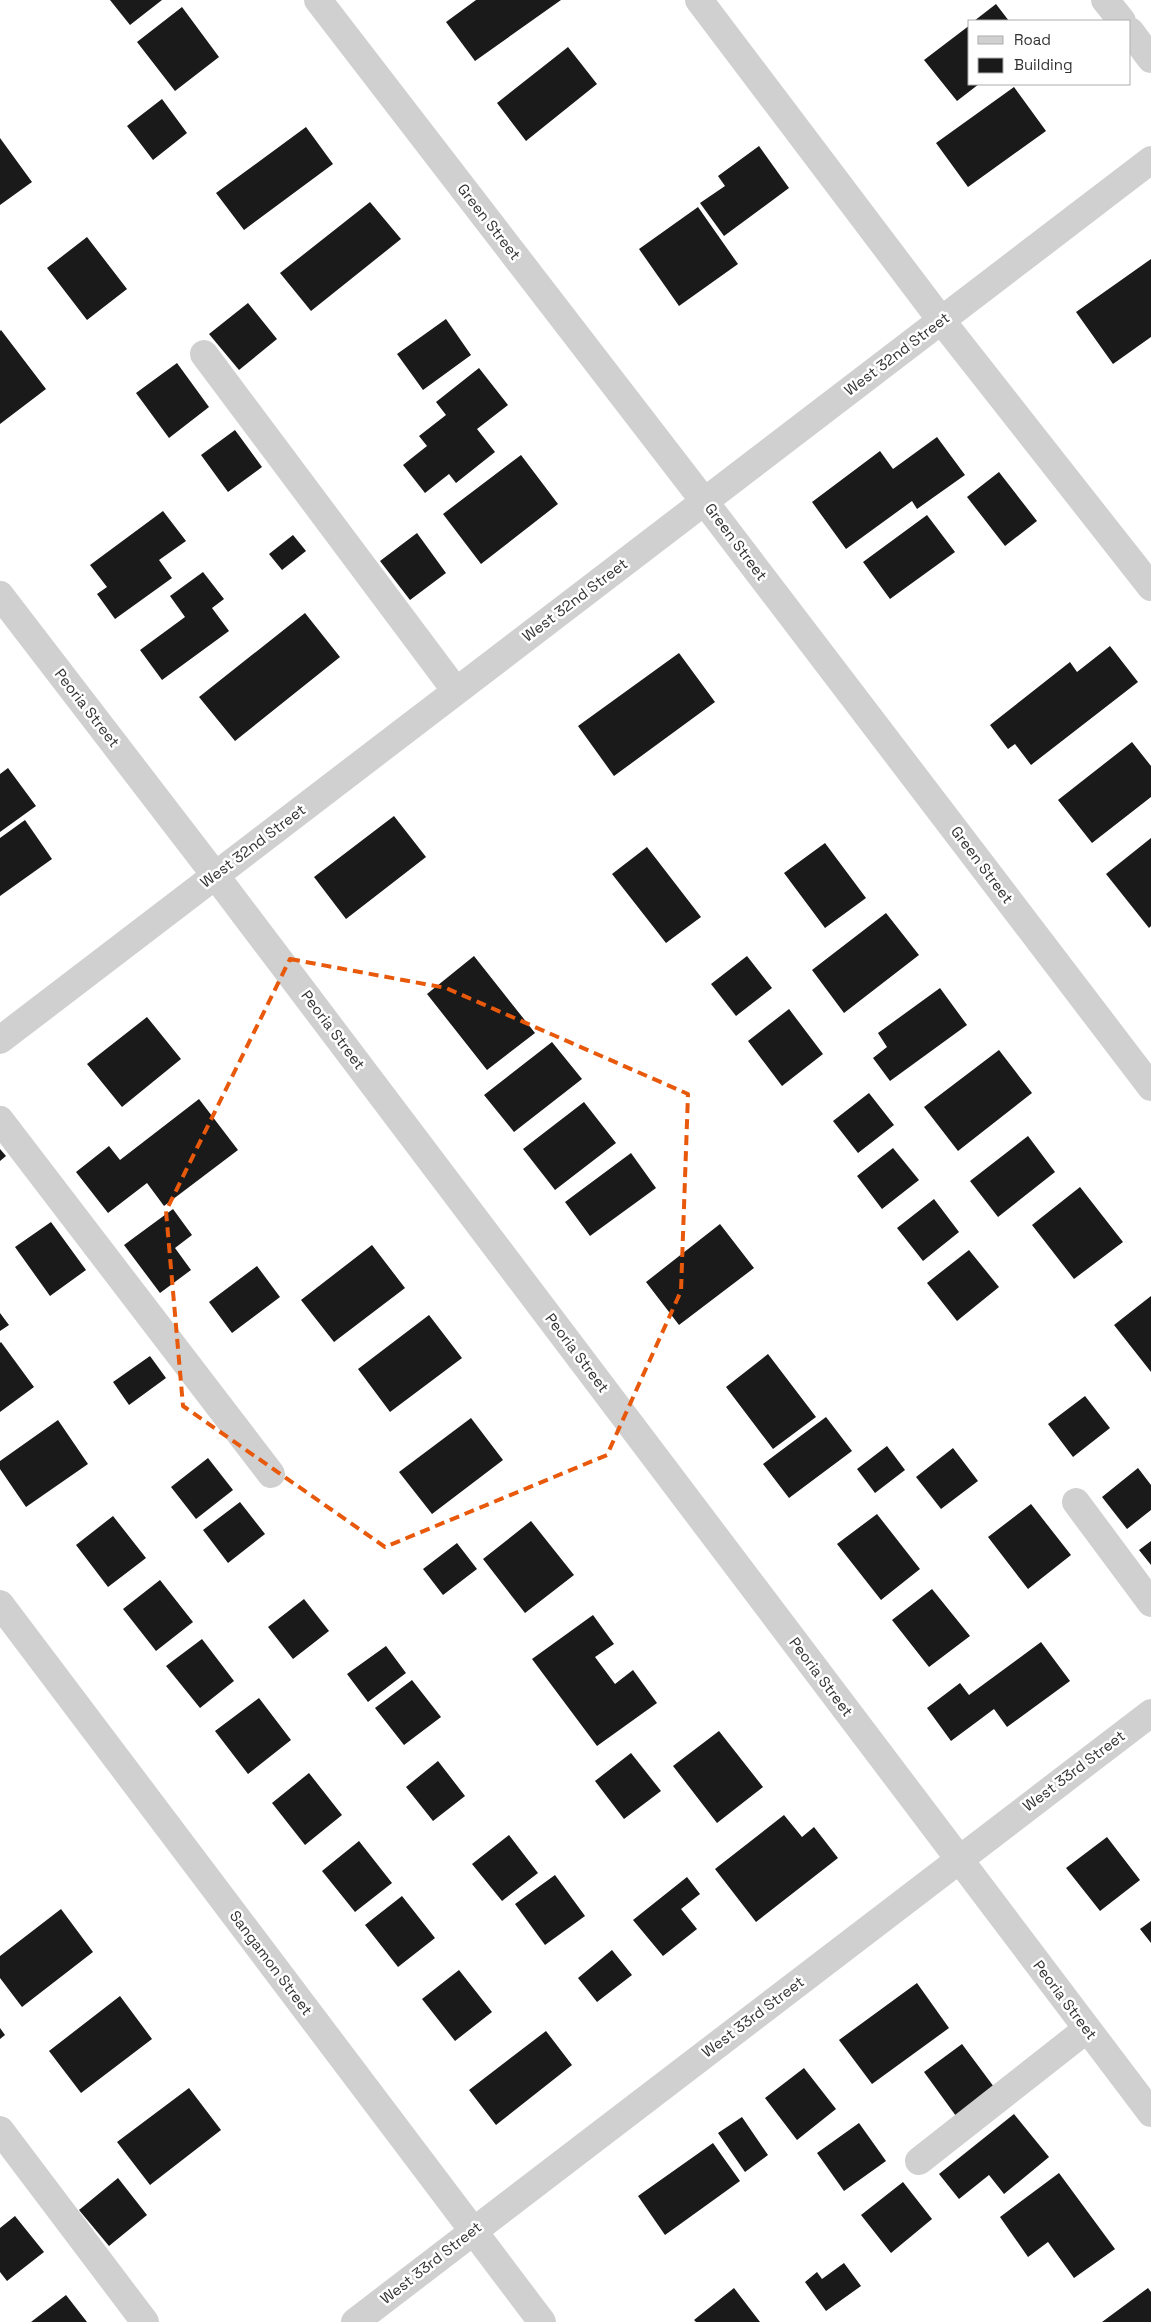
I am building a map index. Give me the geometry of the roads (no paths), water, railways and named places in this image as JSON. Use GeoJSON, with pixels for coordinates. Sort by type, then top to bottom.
{"type":"FeatureCollection","features":[{"type":"Feature","properties":{"kind":"street","name":"Green Street"},"geometry":{"type":"LineString","coordinates":[[318,0],[704,501],[1151,1087]]}},
{"type":"Feature","properties":{"kind":"street"},"geometry":{"type":"LineString","coordinates":[[699,0],[941,320],[1151,587]]}},
{"type":"Feature","properties":{"kind":"street"},"geometry":{"type":"LineString","coordinates":[[1106,0],[1121,20]]}},
{"type":"Feature","properties":{"kind":"street"},"geometry":{"type":"LineString","coordinates":[[1131,33],[1151,59]]}},
{"type":"Feature","properties":{"kind":"street","name":"West 32nd Street"},"geometry":{"type":"LineString","coordinates":[[0,1040],[1151,160]]}},
{"type":"Feature","properties":{"kind":"street"},"geometry":{"type":"LineString","coordinates":[[204,354],[456,690]]}},
{"type":"Feature","properties":{"kind":"street","name":"Peoria Street"},"geometry":{"type":"LineString","coordinates":[[0,595],[215,875],[1151,2113]]}},
{"type":"Feature","properties":{"kind":"street"},"geometry":{"type":"LineString","coordinates":[[0,1120],[271,1474]]}},
{"type":"Feature","properties":{"kind":"street"},"geometry":{"type":"LineString","coordinates":[[1076,1502],[1151,1602]]}},
{"type":"Feature","properties":{"kind":"street","name":"Sangamon Street"},"geometry":{"type":"LineString","coordinates":[[0,1604],[542,2322]]}},
{"type":"Feature","properties":{"kind":"street","name":"West 33rd Street"},"geometry":{"type":"LineString","coordinates":[[355,2322],[1151,1713]]}},
{"type":"Feature","properties":{"kind":"street"},"geometry":{"type":"LineString","coordinates":[[919,2161],[1087,2029]]}},
{"type":"Feature","properties":{"kind":"street"},"geometry":{"type":"LineString","coordinates":[[0,2130],[144,2322]]}}]}
